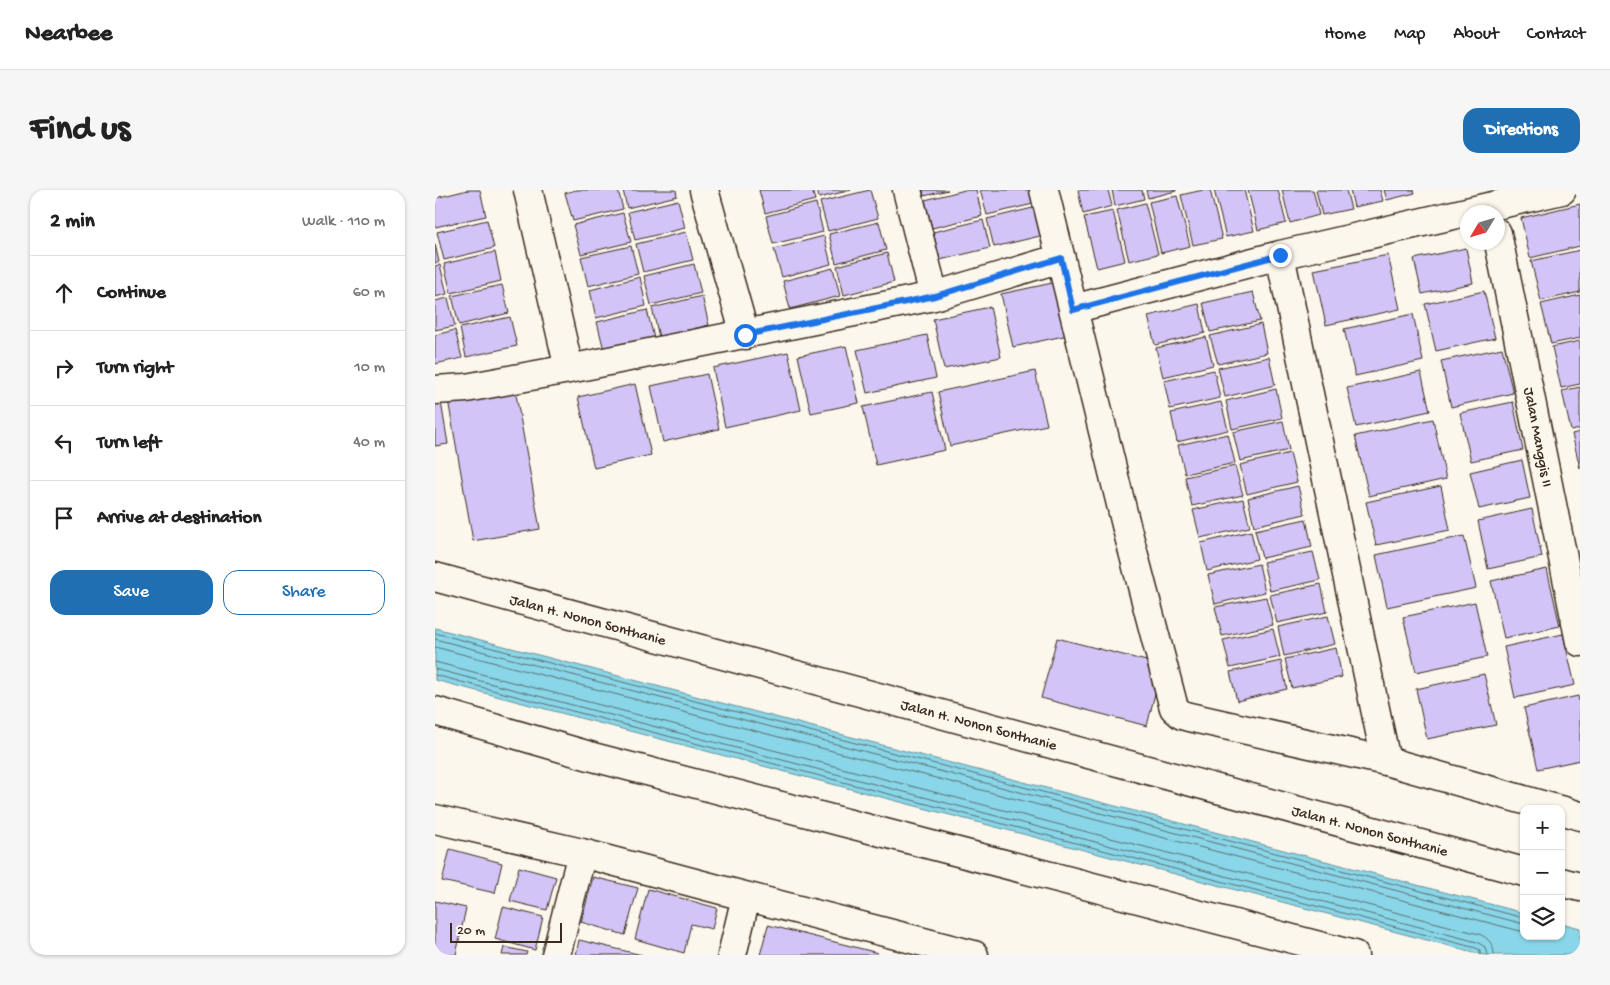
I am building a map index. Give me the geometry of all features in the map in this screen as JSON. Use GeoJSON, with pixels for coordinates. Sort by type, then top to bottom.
{"type":"FeatureCollection","features":[{"type":"Feature","properties":{"kind":"street"},"geometry":{"type":"LineString","coordinates":[[528,190],[569,369]]}},
{"type":"Feature","properties":{"kind":"street"},"geometry":{"type":"LineString","coordinates":[[705,190],[745,335]]}},
{"type":"Feature","properties":{"kind":"street"},"geometry":{"type":"LineString","coordinates":[[907,190],[935,296]]}},
{"type":"Feature","properties":{"kind":"street"},"geometry":{"type":"LineString","coordinates":[[1044,190],[1123,516],[1174,708],[1189,717],[1386,761],[1542,805]]}},
{"type":"Feature","properties":{"kind":"street"},"geometry":{"type":"LineString","coordinates":[[1505,206],[1562,190]]}},
{"type":"Feature","properties":{"kind":"street"},"geometry":{"type":"LineString","coordinates":[[1073,310],[1280,255],[1460,216]]}},
{"type":"Feature","properties":{"kind":"street","name":"Jalan Manggis II"},"geometry":{"type":"LineString","coordinates":[[1500,250],[1580,642]]}},
{"type":"Feature","properties":{"kind":"street"},"geometry":{"type":"LineString","coordinates":[[1280,255],[1386,761]]}},
{"type":"Feature","properties":{"kind":"street"},"geometry":{"type":"LineString","coordinates":[[435,390],[466,388],[569,369],[935,296],[1061,258]]}},
{"type":"Feature","properties":{"kind":"street","name":"Jalan H. Nonon Sonthanie"},"geometry":{"type":"LineString","coordinates":[[435,577],[1520,871]]}},
{"type":"Feature","properties":{"kind":"street"},"geometry":{"type":"LineString","coordinates":[[435,711],[593,757],[1354,955]]}},
{"type":"Feature","properties":{"kind":"street"},"geometry":{"type":"LineString","coordinates":[[1565,811],[1580,816]]}},
{"type":"Feature","properties":{"kind":"street"},"geometry":{"type":"LineString","coordinates":[[435,819],[582,853],[746,896],[895,945],[974,955]]}},
{"type":"Feature","properties":{"kind":"street"},"geometry":{"type":"LineString","coordinates":[[556,955],[582,853]]}},
{"type":"Feature","properties":{"kind":"street"},"geometry":{"type":"LineString","coordinates":[[1565,883],[1580,887]]}},
{"type":"Feature","properties":{"kind":"street"},"geometry":{"type":"LineString","coordinates":[[732,955],[746,896]]}},
{"type":"Feature","properties":{"kind":"water"},"geometry":{"type":"Polygon","coordinates":[[[435,628],[1520,912],[1520,940],[1565,940],[1565,924],[1580,928],[1580,955],[1484,955],[435,680],[435,628]]]}},
{"type":"Feature","properties":{"kind":"building"},"geometry":{"type":"Polygon","coordinates":[[[468,190],[480,190],[486,216],[435,227],[435,198],[468,190]]]}},
{"type":"Feature","properties":{"kind":"building"},"geometry":{"type":"Polygon","coordinates":[[[576,190],[618,190],[623,209],[573,221],[565,193],[576,190]]]}},
{"type":"Feature","properties":{"kind":"building"},"geometry":{"type":"Polygon","coordinates":[[[623,190],[676,190],[677,196],[627,208],[623,190]]]}},
{"type":"Feature","properties":{"kind":"building"},"geometry":{"type":"Polygon","coordinates":[[[759,190],[812,190],[815,200],[765,213],[759,190]]]}},
{"type":"Feature","properties":{"kind":"building"},"geometry":{"type":"Polygon","coordinates":[[[817,190],[851,190],[819,198],[817,190]]]}},
{"type":"Feature","properties":{"kind":"building"},"geometry":{"type":"Polygon","coordinates":[[[870,190],[878,218],[828,231],[820,202],[870,190]]]}},
{"type":"Feature","properties":{"kind":"building"},"geometry":{"type":"Polygon","coordinates":[[[923,190],[948,190],[924,196],[923,190]]]}},
{"type":"Feature","properties":{"kind":"building"},"geometry":{"type":"Polygon","coordinates":[[[965,190],[976,190],[982,216],[932,228],[925,200],[965,190]]]}},
{"type":"Feature","properties":{"kind":"building"},"geometry":{"type":"Polygon","coordinates":[[[980,190],[1034,190],[1037,203],[987,215],[980,190]]]}},
{"type":"Feature","properties":{"kind":"building"},"geometry":{"type":"Polygon","coordinates":[[[1078,190],[1108,190],[1112,206],[1083,214],[1078,190]]]}},
{"type":"Feature","properties":{"kind":"building"},"geometry":{"type":"Polygon","coordinates":[[[1112,190],[1142,190],[1144,199],[1115,206],[1112,190]]]}},
{"type":"Feature","properties":{"kind":"building"},"geometry":{"type":"Polygon","coordinates":[[[1146,190],[1176,190],[1176,191],[1148,198],[1146,190]]]}},
{"type":"Feature","properties":{"kind":"building"},"geometry":{"type":"Polygon","coordinates":[[[1210,190],[1222,239],[1193,245],[1181,195],[1210,190]]]}},
{"type":"Feature","properties":{"kind":"building"},"geometry":{"type":"Polygon","coordinates":[[[1214,190],[1244,190],[1254,231],[1226,237],[1214,190]]]}},
{"type":"Feature","properties":{"kind":"building"},"geometry":{"type":"Polygon","coordinates":[[[1248,190],[1278,190],[1286,223],[1258,230],[1248,190]]]}},
{"type":"Feature","properties":{"kind":"building"},"geometry":{"type":"Polygon","coordinates":[[[1282,190],[1313,190],[1319,215],[1290,223],[1282,190]]]}},
{"type":"Feature","properties":{"kind":"building"},"geometry":{"type":"Polygon","coordinates":[[[1316,190],[1346,190],[1351,209],[1322,215],[1316,190]]]}},
{"type":"Feature","properties":{"kind":"building"},"geometry":{"type":"Polygon","coordinates":[[[1350,190],[1380,190],[1383,201],[1354,207],[1350,190]]]}},
{"type":"Feature","properties":{"kind":"building"},"geometry":{"type":"Polygon","coordinates":[[[1384,190],[1414,190],[1415,193],[1387,200],[1384,190]]]}},
{"type":"Feature","properties":{"kind":"building"},"geometry":{"type":"Polygon","coordinates":[[[1177,196],[1190,246],[1161,253],[1149,202],[1177,196]]]}},
{"type":"Feature","properties":{"kind":"building"},"geometry":{"type":"Polygon","coordinates":[[[678,200],[685,228],[635,240],[628,212],[678,200]]]}},
{"type":"Feature","properties":{"kind":"building"},"geometry":{"type":"Polygon","coordinates":[[[816,203],[823,232],[773,244],[766,216],[816,203]]]}},
{"type":"Feature","properties":{"kind":"building"},"geometry":{"type":"Polygon","coordinates":[[[1145,203],[1158,254],[1129,261],[1117,210],[1145,203]]]}},
{"type":"Feature","properties":{"kind":"building"},"geometry":{"type":"Polygon","coordinates":[[[1580,204],[1580,246],[1530,258],[1521,218],[1580,204]]]}},
{"type":"Feature","properties":{"kind":"building"},"geometry":{"type":"Polygon","coordinates":[[[1037,207],[1044,235],[994,247],[987,219],[1037,207]]]}},
{"type":"Feature","properties":{"kind":"building"},"geometry":{"type":"Polygon","coordinates":[[[1113,211],[1125,261],[1097,268],[1084,217],[1113,211]]]}},
{"type":"Feature","properties":{"kind":"building"},"geometry":{"type":"Polygon","coordinates":[[[623,213],[631,242],[581,254],[573,225],[623,213]]]}},
{"type":"Feature","properties":{"kind":"building"},"geometry":{"type":"Polygon","coordinates":[[[487,220],[494,248],[444,260],[437,232],[487,220]]]}},
{"type":"Feature","properties":{"kind":"building"},"geometry":{"type":"Polygon","coordinates":[[[983,220],[990,248],[940,260],[933,232],[983,220]]]}},
{"type":"Feature","properties":{"kind":"building"},"geometry":{"type":"Polygon","coordinates":[[[879,222],[886,250],[836,263],[829,234],[879,222]]]}},
{"type":"Feature","properties":{"kind":"building"},"geometry":{"type":"Polygon","coordinates":[[[686,232],[693,260],[643,272],[636,244],[686,232]]]}},
{"type":"Feature","properties":{"kind":"building"},"geometry":{"type":"Polygon","coordinates":[[[824,236],[831,264],[782,277],[774,249],[824,236]]]}},
{"type":"Feature","properties":{"kind":"building"},"geometry":{"type":"Polygon","coordinates":[[[435,244],[439,262],[435,263],[435,244]]]}},
{"type":"Feature","properties":{"kind":"building"},"geometry":{"type":"Polygon","coordinates":[[[631,246],[638,274],[588,286],[581,257],[631,246]]]}},
{"type":"Feature","properties":{"kind":"building"},"geometry":{"type":"Polygon","coordinates":[[[1460,249],[1466,250],[1473,283],[1422,294],[1414,259],[1460,249]]]}},
{"type":"Feature","properties":{"kind":"building"},"geometry":{"type":"Polygon","coordinates":[[[1580,250],[1580,292],[1541,301],[1531,261],[1580,250]]]}},
{"type":"Feature","properties":{"kind":"building"},"geometry":{"type":"Polygon","coordinates":[[[495,252],[501,281],[451,293],[444,264],[495,252]]]}},
{"type":"Feature","properties":{"kind":"building"},"geometry":{"type":"Polygon","coordinates":[[[887,253],[894,282],[844,295],[837,266],[887,253]]]}},
{"type":"Feature","properties":{"kind":"building"},"geometry":{"type":"Polygon","coordinates":[[[1388,255],[1400,309],[1326,325],[1314,270],[1388,255]]]}},
{"type":"Feature","properties":{"kind":"building"},"geometry":{"type":"Polygon","coordinates":[[[694,264],[701,293],[651,305],[644,276],[694,264]]]}},
{"type":"Feature","properties":{"kind":"building"},"geometry":{"type":"Polygon","coordinates":[[[440,265],[447,294],[435,297],[435,266],[440,265]]]}},
{"type":"Feature","properties":{"kind":"building"},"geometry":{"type":"Polygon","coordinates":[[[833,268],[840,296],[790,309],[783,281],[833,268]]]}},
{"type":"Feature","properties":{"kind":"building"},"geometry":{"type":"Polygon","coordinates":[[[640,277],[646,306],[596,318],[590,290],[640,277]]]}},
{"type":"Feature","properties":{"kind":"building"},"geometry":{"type":"Polygon","coordinates":[[[1057,282],[1068,335],[1013,347],[1001,294],[1057,282]]]}},
{"type":"Feature","properties":{"kind":"building"},"geometry":{"type":"Polygon","coordinates":[[[502,285],[509,313],[459,325],[452,296],[502,285]]]}},
{"type":"Feature","properties":{"kind":"building"},"geometry":{"type":"Polygon","coordinates":[[[1484,291],[1495,338],[1436,351],[1425,304],[1484,291]]]}},
{"type":"Feature","properties":{"kind":"building"},"geometry":{"type":"Polygon","coordinates":[[[1253,292],[1260,321],[1210,332],[1203,303],[1253,292]]]}},
{"type":"Feature","properties":{"kind":"building"},"geometry":{"type":"Polygon","coordinates":[[[1580,295],[1580,338],[1551,344],[1541,304],[1580,295]]]}},
{"type":"Feature","properties":{"kind":"building"},"geometry":{"type":"Polygon","coordinates":[[[702,296],[709,325],[659,337],[652,308],[702,296]]]}},
{"type":"Feature","properties":{"kind":"building"},"geometry":{"type":"Polygon","coordinates":[[[448,298],[455,326],[435,330],[435,301],[448,298]]]}},
{"type":"Feature","properties":{"kind":"building"},"geometry":{"type":"Polygon","coordinates":[[[1199,304],[1205,333],[1155,345],[1148,316],[1199,304]]]}},
{"type":"Feature","properties":{"kind":"building"},"geometry":{"type":"Polygon","coordinates":[[[990,307],[1001,357],[944,369],[933,319],[990,307]]]}},
{"type":"Feature","properties":{"kind":"building"},"geometry":{"type":"Polygon","coordinates":[[[647,310],[654,338],[604,350],[597,322],[647,310]]]}},
{"type":"Feature","properties":{"kind":"building"},"geometry":{"type":"Polygon","coordinates":[[[1413,314],[1423,361],[1355,376],[1344,329],[1413,314]]]}},
{"type":"Feature","properties":{"kind":"building"},"geometry":{"type":"Polygon","coordinates":[[[510,317],[517,346],[466,357],[460,328],[510,317]]]}},
{"type":"Feature","properties":{"kind":"building"},"geometry":{"type":"Polygon","coordinates":[[[1261,324],[1267,353],[1218,364],[1210,336],[1261,324]]]}},
{"type":"Feature","properties":{"kind":"building"},"geometry":{"type":"Polygon","coordinates":[[[455,330],[462,358],[435,364],[435,335],[455,330]]]}},
{"type":"Feature","properties":{"kind":"building"},"geometry":{"type":"Polygon","coordinates":[[[927,335],[936,378],[867,393],[857,350],[927,335]]]}},
{"type":"Feature","properties":{"kind":"building"},"geometry":{"type":"Polygon","coordinates":[[[1206,337],[1213,365],[1163,377],[1156,348],[1206,337]]]}},
{"type":"Feature","properties":{"kind":"building"},"geometry":{"type":"Polygon","coordinates":[[[1580,341],[1580,384],[1561,388],[1552,347],[1580,341]]]}},
{"type":"Feature","properties":{"kind":"building"},"geometry":{"type":"Polygon","coordinates":[[[846,346],[859,403],[811,413],[798,356],[846,346]]]}},
{"type":"Feature","properties":{"kind":"building"},"geometry":{"type":"Polygon","coordinates":[[[1502,348],[1513,393],[1451,407],[1441,361],[1502,348]]]}},
{"type":"Feature","properties":{"kind":"building"},"geometry":{"type":"Polygon","coordinates":[[[788,352],[801,410],[725,427],[713,368],[788,352]]]}},
{"type":"Feature","properties":{"kind":"building"},"geometry":{"type":"Polygon","coordinates":[[[1269,357],[1275,385],[1225,397],[1218,368],[1269,357]]]}},
{"type":"Feature","properties":{"kind":"building"},"geometry":{"type":"Polygon","coordinates":[[[1214,370],[1220,398],[1170,409],[1164,381],[1214,370]]]}},
{"type":"Feature","properties":{"kind":"building"},"geometry":{"type":"Polygon","coordinates":[[[1035,371],[1047,425],[950,446],[938,392],[1035,371]]]}},
{"type":"Feature","properties":{"kind":"building"},"geometry":{"type":"Polygon","coordinates":[[[1421,372],[1430,411],[1356,427],[1347,388],[1421,372]]]}},
{"type":"Feature","properties":{"kind":"building"},"geometry":{"type":"Polygon","coordinates":[[[707,374],[719,429],[663,442],[651,386],[707,374]]]}},
{"type":"Feature","properties":{"kind":"building"},"geometry":{"type":"Polygon","coordinates":[[[514,383],[540,529],[473,541],[447,394],[514,383]]]}},
{"type":"Feature","properties":{"kind":"building"},"geometry":{"type":"Polygon","coordinates":[[[635,384],[651,455],[594,468],[578,397],[635,384]]]}},
{"type":"Feature","properties":{"kind":"building"},"geometry":{"type":"Polygon","coordinates":[[[1580,387],[1580,429],[1571,431],[1562,391],[1580,387]]]}},
{"type":"Feature","properties":{"kind":"building"},"geometry":{"type":"Polygon","coordinates":[[[1276,389],[1282,418],[1232,429],[1226,401],[1276,389]]]}},
{"type":"Feature","properties":{"kind":"building"},"geometry":{"type":"Polygon","coordinates":[[[932,392],[945,450],[876,465],[863,407],[932,392]]]}},
{"type":"Feature","properties":{"kind":"building"},"geometry":{"type":"Polygon","coordinates":[[[441,402],[448,444],[435,446],[435,403],[441,402]]]}},
{"type":"Feature","properties":{"kind":"building"},"geometry":{"type":"Polygon","coordinates":[[[1221,402],[1228,430],[1177,442],[1171,413],[1221,402]]]}},
{"type":"Feature","properties":{"kind":"building"},"geometry":{"type":"Polygon","coordinates":[[[1513,402],[1523,450],[1471,461],[1460,413],[1513,402]]]}},
{"type":"Feature","properties":{"kind":"building"},"geometry":{"type":"Polygon","coordinates":[[[1433,419],[1446,479],[1369,496],[1355,436],[1433,419]]]}},
{"type":"Feature","properties":{"kind":"building"},"geometry":{"type":"Polygon","coordinates":[[[1283,421],[1289,450],[1240,461],[1233,432],[1283,421]]]}},
{"type":"Feature","properties":{"kind":"building"},"geometry":{"type":"Polygon","coordinates":[[[1580,432],[1580,468],[1572,434],[1580,432]]]}},
{"type":"Feature","properties":{"kind":"building"},"geometry":{"type":"Polygon","coordinates":[[[1228,434],[1235,463],[1185,474],[1178,445],[1228,434]]]}},
{"type":"Feature","properties":{"kind":"building"},"geometry":{"type":"Polygon","coordinates":[[[1290,453],[1297,482],[1247,494],[1240,465],[1290,453]]]}},
{"type":"Feature","properties":{"kind":"building"},"geometry":{"type":"Polygon","coordinates":[[[1522,460],[1530,498],[1479,509],[1470,472],[1522,460]]]}},
{"type":"Feature","properties":{"kind":"building"},"geometry":{"type":"Polygon","coordinates":[[[1235,466],[1243,495],[1192,506],[1185,477],[1235,466]]]}},
{"type":"Feature","properties":{"kind":"building"},"geometry":{"type":"Polygon","coordinates":[[[1298,486],[1305,514],[1254,526],[1248,498],[1298,486]]]}},
{"type":"Feature","properties":{"kind":"building"},"geometry":{"type":"Polygon","coordinates":[[[1441,486],[1450,530],[1376,545],[1366,502],[1441,486]]]}},
{"type":"Feature","properties":{"kind":"building"},"geometry":{"type":"Polygon","coordinates":[[[1243,499],[1250,527],[1200,538],[1193,510],[1243,499]]]}},
{"type":"Feature","properties":{"kind":"building"},"geometry":{"type":"Polygon","coordinates":[[[1532,509],[1542,557],[1488,569],[1478,521],[1532,509]]]}},
{"type":"Feature","properties":{"kind":"building"},"geometry":{"type":"Polygon","coordinates":[[[1306,519],[1312,547],[1262,558],[1255,530],[1306,519]]]}},
{"type":"Feature","properties":{"kind":"building"},"geometry":{"type":"Polygon","coordinates":[[[1251,531],[1257,559],[1207,571],[1201,543],[1251,531]]]}},
{"type":"Feature","properties":{"kind":"building"},"geometry":{"type":"Polygon","coordinates":[[[1464,536],[1476,588],[1387,607],[1376,555],[1464,536]]]}},
{"type":"Feature","properties":{"kind":"building"},"geometry":{"type":"Polygon","coordinates":[[[1313,552],[1320,580],[1270,591],[1263,562],[1313,552]]]}},
{"type":"Feature","properties":{"kind":"building"},"geometry":{"type":"Polygon","coordinates":[[[1259,564],[1265,592],[1215,604],[1208,575],[1259,564]]]}},
{"type":"Feature","properties":{"kind":"building"},"geometry":{"type":"Polygon","coordinates":[[[1547,569],[1560,626],[1504,638],[1491,581],[1547,569]]]}},
{"type":"Feature","properties":{"kind":"building"},"geometry":{"type":"Polygon","coordinates":[[[1321,584],[1327,612],[1277,623],[1270,595],[1321,584]]]}},
{"type":"Feature","properties":{"kind":"building"},"geometry":{"type":"Polygon","coordinates":[[[1266,597],[1273,625],[1222,636],[1215,607],[1266,597]]]}},
{"type":"Feature","properties":{"kind":"building"},"geometry":{"type":"Polygon","coordinates":[[[1475,602],[1487,657],[1416,672],[1403,617],[1475,602]]]}},
{"type":"Feature","properties":{"kind":"building"},"geometry":{"type":"Polygon","coordinates":[[[1328,616],[1335,644],[1284,656],[1278,627],[1328,616]]]}},
{"type":"Feature","properties":{"kind":"building"},"geometry":{"type":"Polygon","coordinates":[[[1273,629],[1280,657],[1230,668],[1223,640],[1273,629]]]}},
{"type":"Feature","properties":{"kind":"building"},"geometry":{"type":"Polygon","coordinates":[[[1563,634],[1575,685],[1515,698],[1504,647],[1563,634]]]}},
{"type":"Feature","properties":{"kind":"building"},"geometry":{"type":"Polygon","coordinates":[[[1057,638],[1162,665],[1147,726],[1041,698],[1057,638]]]}},
{"type":"Feature","properties":{"kind":"building"},"geometry":{"type":"Polygon","coordinates":[[[1336,648],[1342,677],[1292,688],[1285,659],[1336,648]]]}},
{"type":"Feature","properties":{"kind":"building"},"geometry":{"type":"Polygon","coordinates":[[[1281,661],[1287,689],[1237,701],[1230,672],[1281,661]]]}},
{"type":"Feature","properties":{"kind":"building"},"geometry":{"type":"Polygon","coordinates":[[[1484,674],[1496,725],[1427,739],[1416,689],[1484,674]]]}},
{"type":"Feature","properties":{"kind":"building"},"geometry":{"type":"Polygon","coordinates":[[[1578,696],[1580,706],[1580,760],[1538,769],[1524,708],[1578,696]]]}},
{"type":"Feature","properties":{"kind":"building"},"geometry":{"type":"Polygon","coordinates":[[[450,849],[502,863],[495,893],[442,881],[450,849]]]}},
{"type":"Feature","properties":{"kind":"building"},"geometry":{"type":"Polygon","coordinates":[[[519,867],[556,877],[547,910],[510,901],[519,867]]]}},
{"type":"Feature","properties":{"kind":"building"},"geometry":{"type":"Polygon","coordinates":[[[593,877],[638,888],[625,935],[581,922],[593,877]]]}},
{"type":"Feature","properties":{"kind":"building"},"geometry":{"type":"Polygon","coordinates":[[[648,889],[717,908],[712,929],[691,924],[684,953],[635,939],[648,889]]]}},
{"type":"Feature","properties":{"kind":"building"},"geometry":{"type":"Polygon","coordinates":[[[435,901],[466,908],[456,955],[435,955],[435,901]]]}},
{"type":"Feature","properties":{"kind":"building"},"geometry":{"type":"Polygon","coordinates":[[[503,907],[543,917],[535,950],[495,939],[503,907]]]}},
{"type":"Feature","properties":{"kind":"building"},"geometry":{"type":"Polygon","coordinates":[[[768,925],[878,953],[877,955],[760,955],[768,925]]]}},
{"type":"Feature","properties":{"kind":"building"},"geometry":{"type":"Polygon","coordinates":[[[579,940],[642,955],[576,955],[579,940]]]}},
{"type":"Feature","properties":{"kind":"building"},"geometry":{"type":"Polygon","coordinates":[[[504,947],[527,952],[526,955],[502,955],[504,947]]]}},
{"type":"Feature","properties":{"kind":"route"},"geometry":{"type":"LineString","coordinates":[[745,335],[935,296],[1061,258],[1073,310],[1280,255]]}}]}
